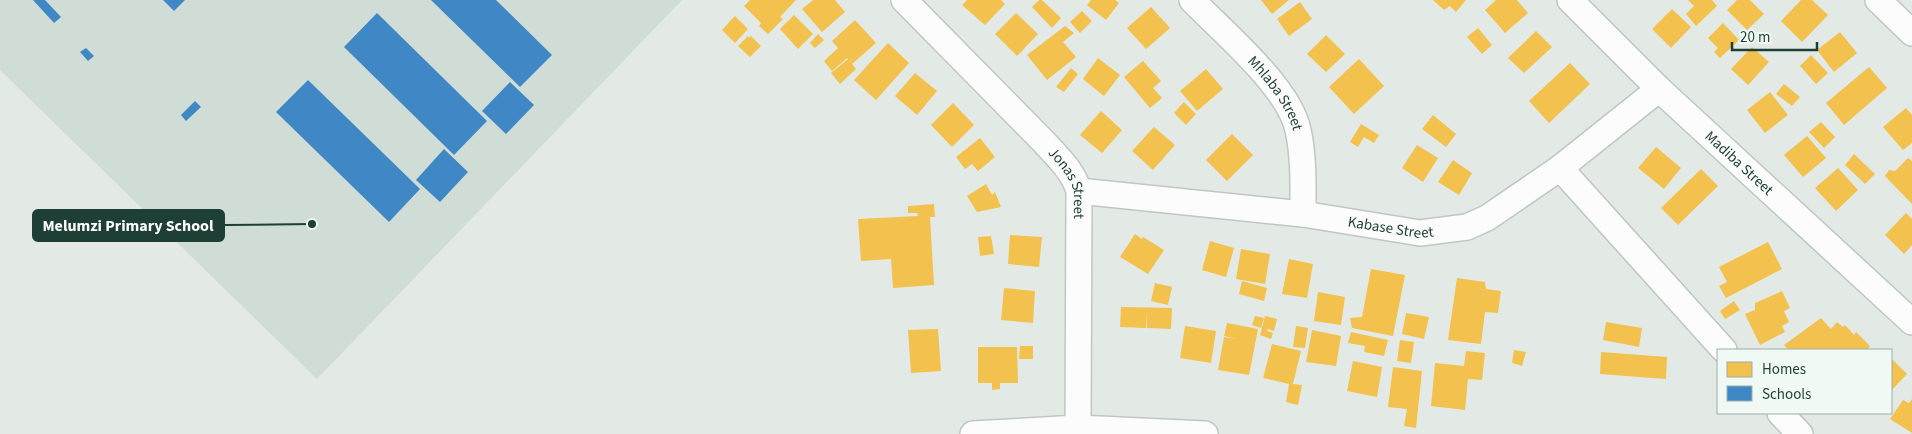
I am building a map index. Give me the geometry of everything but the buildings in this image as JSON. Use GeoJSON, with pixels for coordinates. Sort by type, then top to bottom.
{"type":"FeatureCollection","features":[{"type":"Feature","properties":{"kind":"street","name":"Jonas Street"},"geometry":{"type":"LineString","coordinates":[[904,0],[1062,162],[1076,181],[1079,191],[1078,428]]}},
{"type":"Feature","properties":{"kind":"street","name":"Mhlaba Street"},"geometry":{"type":"LineString","coordinates":[[1192,0],[1274,83],[1291,111],[1298,128],[1301,150],[1303,214]]}},
{"type":"Feature","properties":{"kind":"street","name":"Madiba Street"},"geometry":{"type":"LineString","coordinates":[[1570,0],[1659,89],[1912,322]]}},
{"type":"Feature","properties":{"kind":"street"},"geometry":{"type":"LineString","coordinates":[[1878,0],[1912,33]]}},
{"type":"Feature","properties":{"kind":"street","name":"Kabase Street"},"geometry":{"type":"LineString","coordinates":[[1079,191],[1303,214],[1420,232],[1467,227],[1486,218],[1560,168],[1659,89]]}},
{"type":"Feature","properties":{"kind":"street"},"geometry":{"type":"LineString","coordinates":[[1560,168],[1723,349]]}},
{"type":"Feature","properties":{"kind":"street"},"geometry":{"type":"LineString","coordinates":[[1781,414],[1800,434]]}},
{"type":"Feature","properties":{"kind":"street"},"geometry":{"type":"LineString","coordinates":[[973,434],[1078,428],[1205,434]]}},
{"type":"Feature","properties":{"kind":"shaded area"},"geometry":{"type":"Polygon","coordinates":[[[0,0],[682,0],[317,379],[0,70],[0,0]]]}},
{"type":"Feature","properties":{"kind":"place","name":"Melumzi Primary School"},"geometry":{"type":"Point","coordinates":[312,224]}}]}
